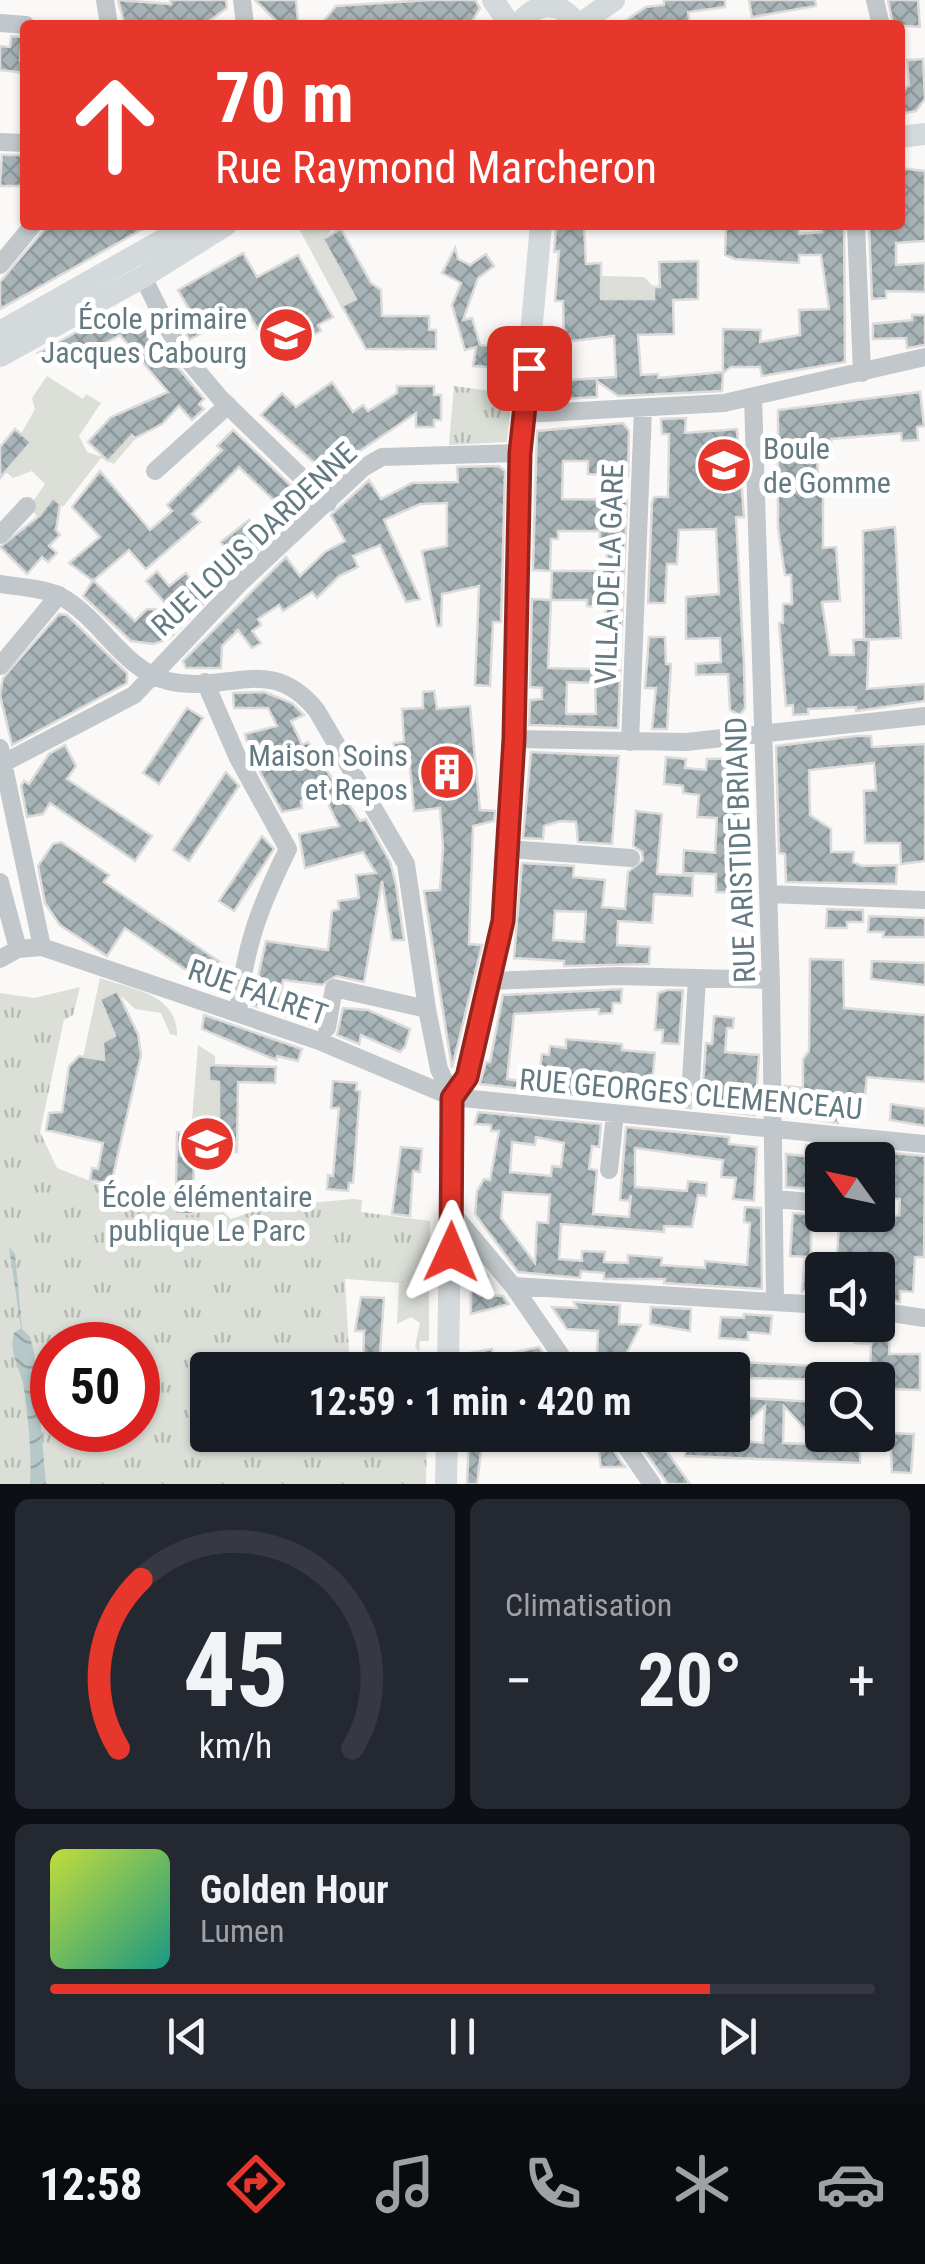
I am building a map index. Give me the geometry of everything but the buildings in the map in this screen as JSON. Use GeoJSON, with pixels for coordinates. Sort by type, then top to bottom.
{"type":"FeatureCollection","features":[{"type":"Feature","properties":{"kind":"main road"},"geometry":{"type":"LineString","coordinates":[[492,0],[546,11],[614,0]]}},
{"type":"Feature","properties":{"kind":"main road"},"geometry":{"type":"LineString","coordinates":[[0,332],[180,230]]}},
{"type":"Feature","properties":{"kind":"main road"},"geometry":{"type":"LineString","coordinates":[[0,356],[144,277],[218,230]]}},
{"type":"Feature","properties":{"kind":"main road"},"geometry":{"type":"LineString","coordinates":[[448,1352],[452,1098],[467,1077],[503,921],[514,739],[520,453],[540,230]]}},
{"type":"Feature","properties":{"kind":"main road"},"geometry":{"type":"LineString","coordinates":[[446,1484],[447,1452]]}},
{"type":"Feature","properties":{"kind":"street"},"geometry":{"type":"LineString","coordinates":[[0,265],[29,230]]}},
{"type":"Feature","properties":{"kind":"street"},"geometry":{"type":"LineString","coordinates":[[856,230],[862,373]]}},
{"type":"Feature","properties":{"kind":"street"},"geometry":{"type":"LineString","coordinates":[[144,277],[178,348],[228,405],[328,503]]}},
{"type":"Feature","properties":{"kind":"street"},"geometry":{"type":"LineString","coordinates":[[524,414],[752,397],[925,356]]}},
{"type":"Feature","properties":{"kind":"street","name":"RUE ARISTIDE BRIAND"},"geometry":{"type":"LineString","coordinates":[[752,397],[771,980],[775,1302]]}},
{"type":"Feature","properties":{"kind":"street"},"geometry":{"type":"LineString","coordinates":[[155,470],[228,405]]}},
{"type":"Feature","properties":{"kind":"street","name":"VILLA DE LA GARE"},"geometry":{"type":"LineString","coordinates":[[630,742],[643,408]]}},
{"type":"Feature","properties":{"kind":"street","name":"RUE LOUIS DARDENNE"},"geometry":{"type":"LineString","coordinates":[[1,759],[134,695],[238,584],[363,468],[382,457],[520,453]]}},
{"type":"Feature","properties":{"kind":"street"},"geometry":{"type":"LineString","coordinates":[[0,535],[27,506]]}},
{"type":"Feature","properties":{"kind":"street"},"geometry":{"type":"LineString","coordinates":[[0,584],[59,596],[151,675],[171,682],[270,678],[300,689],[317,711],[406,864],[427,1010],[440,1068],[452,1098]]}},
{"type":"Feature","properties":{"kind":"street"},"geometry":{"type":"LineString","coordinates":[[0,666],[59,596]]}},
{"type":"Feature","properties":{"kind":"street"},"geometry":{"type":"LineString","coordinates":[[205,682],[238,758],[288,849],[255,917],[243,962],[238,1014]]}},
{"type":"Feature","properties":{"kind":"street"},"geometry":{"type":"LineString","coordinates":[[514,739],[686,742],[925,716]]}},
{"type":"Feature","properties":{"kind":"street"},"geometry":{"type":"LineString","coordinates":[[0,959],[18,949],[42,947],[1,759]]}},
{"type":"Feature","properties":{"kind":"street"},"geometry":{"type":"LineString","coordinates":[[507,850],[631,858]]}},
{"type":"Feature","properties":{"kind":"street"},"geometry":{"type":"LineString","coordinates":[[0,882],[18,949]]}},
{"type":"Feature","properties":{"kind":"street"},"geometry":{"type":"LineString","coordinates":[[768,894],[925,900]]}},
{"type":"Feature","properties":{"kind":"street","name":"RUE FALRET"},"geometry":{"type":"LineString","coordinates":[[42,947],[320,1041],[452,1098]]}},
{"type":"Feature","properties":{"kind":"street"},"geometry":{"type":"LineString","coordinates":[[490,981],[618,976],[771,980]]}},
{"type":"Feature","properties":{"kind":"street"},"geometry":{"type":"LineString","coordinates":[[692,1081],[697,978]]}},
{"type":"Feature","properties":{"kind":"street"},"geometry":{"type":"LineString","coordinates":[[327,1028],[334,988],[427,1010]]}},
{"type":"Feature","properties":{"kind":"street","name":"RUE GEORGES CLEMENCEAU"},"geometry":{"type":"LineString","coordinates":[[452,1098],[925,1144]]}},
{"type":"Feature","properties":{"kind":"street"},"geometry":{"type":"LineString","coordinates":[[609,1170],[615,1114]]}},
{"type":"Feature","properties":{"kind":"street"},"geometry":{"type":"LineString","coordinates":[[774,1199],[805,1202]]}},
{"type":"Feature","properties":{"kind":"street"},"geometry":{"type":"LineString","coordinates":[[452,1214],[513,1286],[559,1352]]}},
{"type":"Feature","properties":{"kind":"street"},"geometry":{"type":"LineString","coordinates":[[513,1286],[805,1304]]}},
{"type":"Feature","properties":{"kind":"street"},"geometry":{"type":"LineString","coordinates":[[895,1314],[925,1318]]}},
{"type":"Feature","properties":{"kind":"street"},"geometry":{"type":"LineString","coordinates":[[630,1452],[652,1484]]}},
{"type":"Feature","properties":{"kind":"green space"},"geometry":{"type":"Polygon","coordinates":[[[300,230],[332,230],[323,240],[356,299],[341,307],[300,230]]]}},
{"type":"Feature","properties":{"kind":"green space"},"geometry":{"type":"Polygon","coordinates":[[[601,276],[644,277],[654,287],[654,299],[601,299],[601,276]]]}},
{"type":"Feature","properties":{"kind":"green space"},"geometry":{"type":"Polygon","coordinates":[[[47,376],[83,399],[86,394],[101,403],[79,436],[87,452],[109,459],[132,435],[137,437],[114,464],[101,458],[63,507],[53,499],[39,518],[29,507],[45,484],[32,471],[13,478],[6,472],[30,442],[21,434],[35,409],[32,398],[47,376]]]}},
{"type":"Feature","properties":{"kind":"green space"},"geometry":{"type":"Polygon","coordinates":[[[454,386],[512,394],[507,442],[449,445],[454,386]]]}},
{"type":"Feature","properties":{"kind":"green space"},"geometry":{"type":"Polygon","coordinates":[[[100,978],[162,1002],[170,1010],[177,1036],[170,1034],[161,1013],[135,1009],[117,992],[100,1000],[115,1036],[103,1042],[108,1062],[83,1057],[100,978]]]}},
{"type":"Feature","properties":{"kind":"green space"},"geometry":{"type":"Polygon","coordinates":[[[80,987],[73,1015],[64,1020],[40,1132],[57,1168],[156,1207],[175,1208],[176,1214],[223,1211],[231,1219],[266,1207],[353,1199],[362,1200],[361,1212],[430,1221],[429,1285],[345,1279],[349,1352],[190,1352],[190,1452],[427,1452],[426,1484],[0,1484],[0,993],[34,998],[80,987]]]}},
{"type":"Feature","properties":{"kind":"green space"},"geometry":{"type":"Polygon","coordinates":[[[198,1045],[215,1056],[215,1066],[209,1066],[209,1080],[219,1082],[219,1136],[191,1132],[198,1045]]]}},
{"type":"Feature","properties":{"kind":"green space"},"geometry":{"type":"Polygon","coordinates":[[[399,1283],[429,1285],[429,1341],[420,1341],[419,1352],[415,1346],[420,1323],[411,1317],[397,1324],[399,1283]]]}},
{"type":"Feature","properties":{"kind":"water"},"geometry":{"type":"Polygon","coordinates":[[[9,1247],[15,1254],[22,1329],[30,1337],[30,1448],[24,1388],[13,1347],[14,1333],[21,1328],[9,1247]]]}},
{"type":"Feature","properties":{"kind":"water"},"geometry":{"type":"Polygon","coordinates":[[[30,1452],[43,1452],[46,1484],[30,1484],[30,1452]]]}},
{"type":"Feature","properties":{"kind":"place","name":"École primaire Jacques Cabourg"},"geometry":{"type":"Point","coordinates":[286,335]}},
{"type":"Feature","properties":{"kind":"place","name":"Boule de Gomme"},"geometry":{"type":"Point","coordinates":[724,465]}},
{"type":"Feature","properties":{"kind":"place","name":"Maison Soins et Repos"},"geometry":{"type":"Point","coordinates":[447,772]}},
{"type":"Feature","properties":{"kind":"place","name":"École élémentaire publique Le Parc"},"geometry":{"type":"Point","coordinates":[207,1144]}},
{"type":"Feature","properties":{"kind":"route"},"geometry":{"type":"LineString","coordinates":[[451,1252],[452,1098],[467,1077],[503,921],[514,739],[520,453],[529,368]]}}]}
